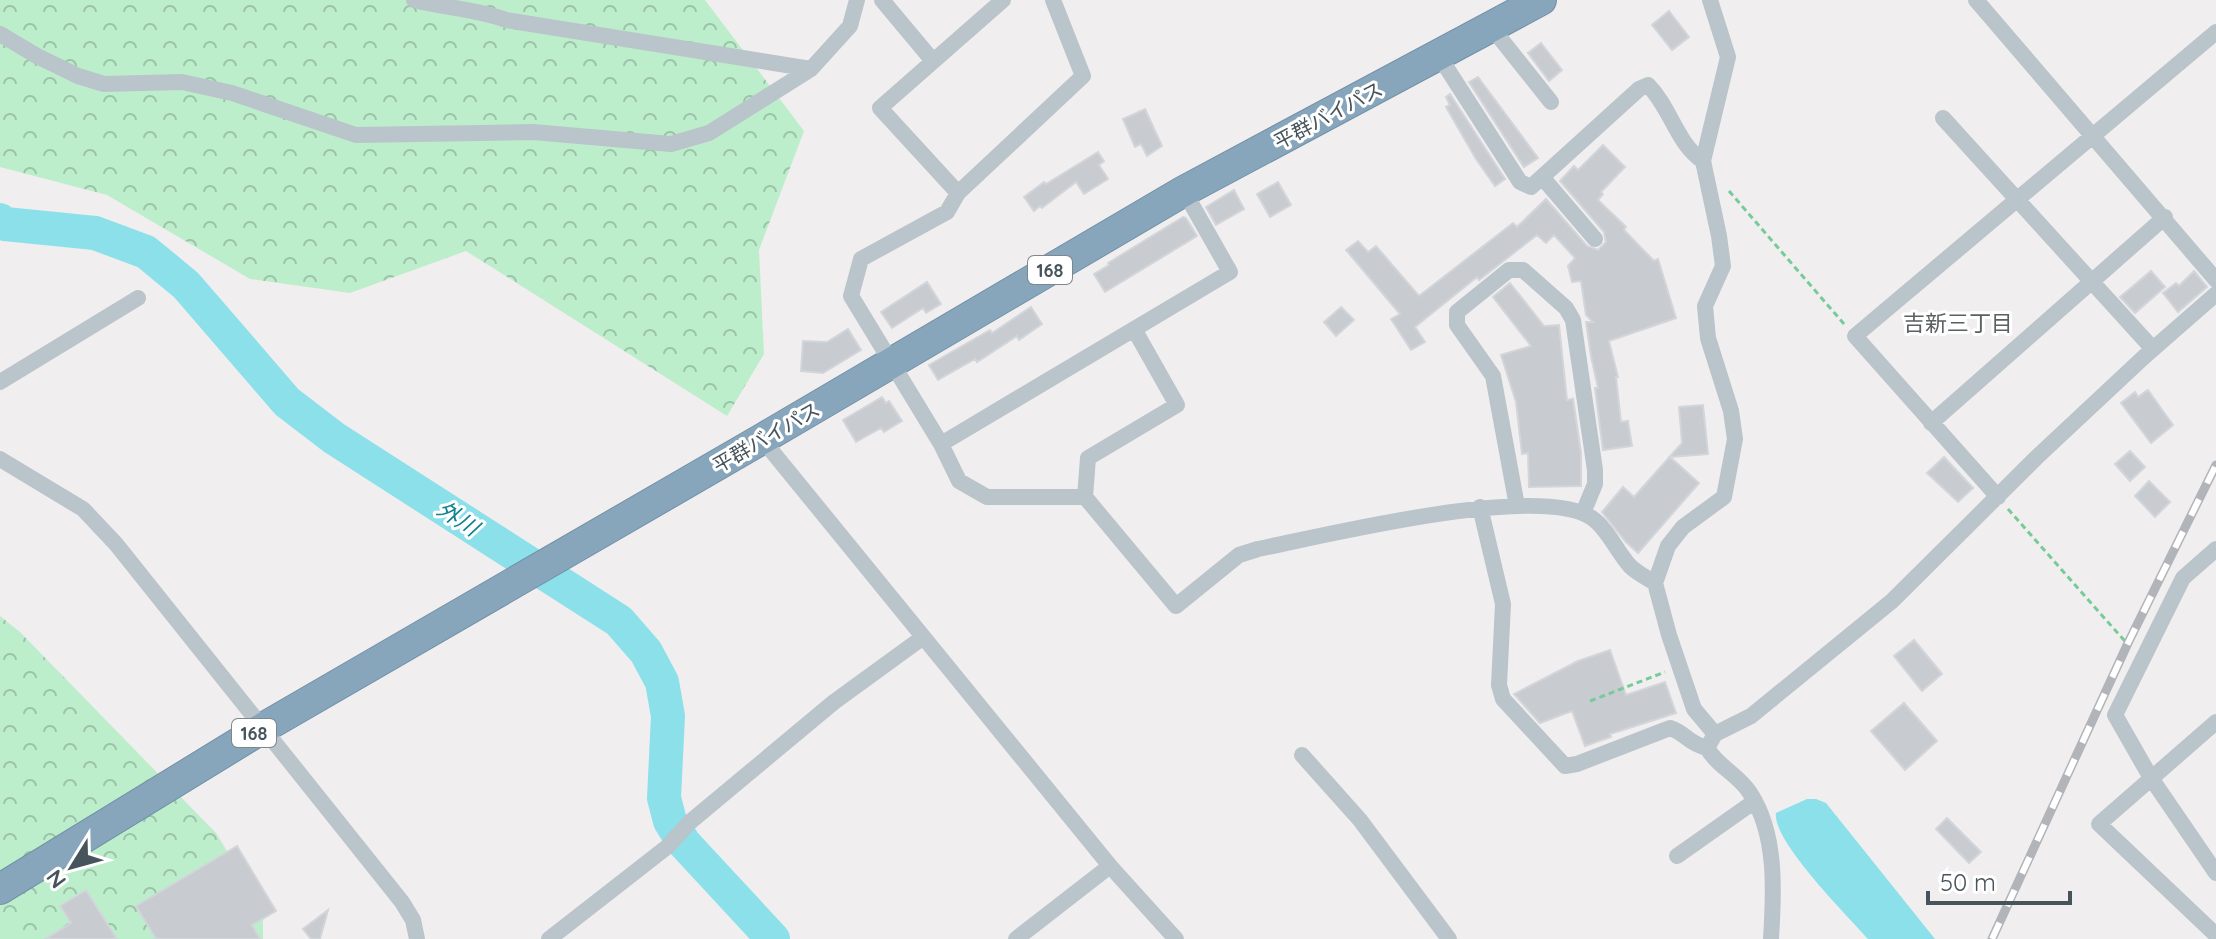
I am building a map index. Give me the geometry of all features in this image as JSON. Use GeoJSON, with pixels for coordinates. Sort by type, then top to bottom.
{"type":"FeatureCollection","features":[{"type":"Feature","properties":{"kind":"highway","name":"平群バイパス"},"geometry":{"type":"LineString","coordinates":[[0,889],[263,728],[1184,191],[1541,0]]}},
{"type":"Feature","properties":{"kind":"street"},"geometry":{"type":"LineString","coordinates":[[414,0],[488,13],[506,20],[811,69]]}},
{"type":"Feature","properties":{"kind":"street"},"geometry":{"type":"LineString","coordinates":[[0,34],[78,76],[104,84],[182,82],[232,93],[356,135],[533,132],[671,144],[709,133],[811,69],[850,26],[857,0]]}},
{"type":"Feature","properties":{"kind":"street"},"geometry":{"type":"LineString","coordinates":[[882,0],[933,61]]}},
{"type":"Feature","properties":{"kind":"street"},"geometry":{"type":"LineString","coordinates":[[958,193],[880,108],[1003,0]]}},
{"type":"Feature","properties":{"kind":"street"},"geometry":{"type":"LineString","coordinates":[[1053,0],[1083,76],[958,193],[947,212],[861,259],[851,296],[941,444],[959,481],[987,497],[1085,497]]}},
{"type":"Feature","properties":{"kind":"street"},"geometry":{"type":"LineString","coordinates":[[1710,0],[1728,57],[1703,161],[1723,266],[1705,306],[1708,338],[1731,411],[1735,439],[1724,497],[1683,527],[1668,546],[1655,583],[1694,709],[1711,741],[1714,760],[1748,790],[1764,817],[1774,889],[1771,939]]}},
{"type":"Feature","properties":{"kind":"street"},"geometry":{"type":"LineString","coordinates":[[1976,0],[2216,280]]}},
{"type":"Feature","properties":{"kind":"street"},"geometry":{"type":"LineString","coordinates":[[1492,28],[1551,102]]}},
{"type":"Feature","properties":{"kind":"street"},"geometry":{"type":"LineString","coordinates":[[1998,497],[1855,336],[2216,32]]}},
{"type":"Feature","properties":{"kind":"street"},"geometry":{"type":"LineString","coordinates":[[1439,56],[1520,182],[1531,187],[1639,89],[1648,85],[1657,94],[1689,151],[1703,161]]}},
{"type":"Feature","properties":{"kind":"street"},"geometry":{"type":"LineString","coordinates":[[1943,118],[2153,349]]}},
{"type":"Feature","properties":{"kind":"street"},"geometry":{"type":"LineString","coordinates":[[1542,177],[1595,239]]}},
{"type":"Feature","properties":{"kind":"street"},"geometry":{"type":"LineString","coordinates":[[941,444],[1230,272],[1184,191]]}},
{"type":"Feature","properties":{"kind":"street"},"geometry":{"type":"LineString","coordinates":[[1931,423],[2165,217]]}},
{"type":"Feature","properties":{"kind":"street"},"geometry":{"type":"LineString","coordinates":[[1517,506],[1493,376],[1457,325],[1457,312],[1509,270],[1523,270],[1566,308],[1573,320],[1595,470],[1595,484],[1583,513]]}},
{"type":"Feature","properties":{"kind":"street"},"geometry":{"type":"LineString","coordinates":[[1480,507],[1503,604],[1499,685],[1503,699],[1565,766],[1670,728],[1679,731],[1691,744],[1711,741],[1751,716],[1892,601],[2153,349],[2216,294]]}},
{"type":"Feature","properties":{"kind":"street"},"geometry":{"type":"LineString","coordinates":[[0,382],[138,298]]}},
{"type":"Feature","properties":{"kind":"street"},"geometry":{"type":"LineString","coordinates":[[1134,329],[1177,405],[1088,458],[1085,497],[1176,606],[1239,555],[1480,507],[1551,505],[1583,513],[1594,519],[1632,567],[1655,583]]}},
{"type":"Feature","properties":{"kind":"street"},"geometry":{"type":"LineString","coordinates":[[762,439],[1110,866],[1176,939]]}},
{"type":"Feature","properties":{"kind":"street"},"geometry":{"type":"LineString","coordinates":[[0,459],[83,509],[116,544],[402,902],[413,920],[417,939]]}},
{"type":"Feature","properties":{"kind":"street"},"geometry":{"type":"LineString","coordinates":[[2216,549],[2183,578],[2115,715],[2151,778],[2216,873]]}},
{"type":"Feature","properties":{"kind":"street"},"geometry":{"type":"LineString","coordinates":[[549,939],[667,847],[690,822],[834,702],[922,638]]}},
{"type":"Feature","properties":{"kind":"street"},"geometry":{"type":"LineString","coordinates":[[2216,722],[2099,824],[2216,935]]}},
{"type":"Feature","properties":{"kind":"street"},"geometry":{"type":"LineString","coordinates":[[1302,755],[1360,820],[1449,939]]}},
{"type":"Feature","properties":{"kind":"street"},"geometry":{"type":"LineString","coordinates":[[1677,856],[1755,801]]}},
{"type":"Feature","properties":{"kind":"street"},"geometry":{"type":"LineString","coordinates":[[1016,939],[1110,866]]}},
{"type":"Feature","properties":{"kind":"path"},"geometry":{"type":"LineString","coordinates":[[1703,161],[1855,336]]}},
{"type":"Feature","properties":{"kind":"path"},"geometry":{"type":"LineString","coordinates":[[1998,497],[2141,661]]}},
{"type":"Feature","properties":{"kind":"path"},"geometry":{"type":"LineString","coordinates":[[1590,701],[1680,667]]}},
{"type":"Feature","properties":{"kind":"green space"},"geometry":{"type":"Polygon","coordinates":[[[0,0],[705,0],[804,131],[759,250],[764,354],[727,416],[466,251],[350,293],[250,279],[107,195],[0,167],[0,0]]]}},
{"type":"Feature","properties":{"kind":"green space"},"geometry":{"type":"Polygon","coordinates":[[[0,616],[20,632],[216,833],[263,910],[263,939],[0,939],[0,616]]]}},
{"type":"Feature","properties":{"kind":"water"},"geometry":{"type":"Polygon","coordinates":[[[1807,799],[1826,803],[1935,939],[1868,939],[1845,914],[1798,859],[1778,826],[1776,813],[1807,799]]]}},
{"type":"Feature","properties":{"kind":"building"},"geometry":{"type":"Polygon","coordinates":[[[1669,11],[1689,37],[1672,50],[1652,25],[1669,11]]]}},
{"type":"Feature","properties":{"kind":"building"},"geometry":{"type":"Polygon","coordinates":[[[1541,43],[1562,70],[1549,81],[1528,53],[1541,43]]]}},
{"type":"Feature","properties":{"kind":"building"},"geometry":{"type":"Polygon","coordinates":[[[1478,77],[1538,158],[1524,167],[1469,82],[1478,77]]]}},
{"type":"Feature","properties":{"kind":"building"},"geometry":{"type":"Polygon","coordinates":[[[1450,94],[1505,179],[1495,186],[1446,107],[1450,105],[1446,97],[1450,94]]]}},
{"type":"Feature","properties":{"kind":"building"},"geometry":{"type":"Polygon","coordinates":[[[1145,109],[1162,146],[1147,156],[1141,144],[1135,147],[1123,119],[1145,109]]]}},
{"type":"Feature","properties":{"kind":"building"},"geometry":{"type":"Polygon","coordinates":[[[1603,145],[1625,167],[1601,192],[1603,194],[1598,200],[1654,261],[1658,259],[1676,318],[1609,341],[1618,377],[1621,422],[1628,421],[1632,446],[1603,450],[1595,388],[1598,388],[1586,322],[1593,322],[1586,315],[1581,281],[1572,282],[1568,266],[1575,258],[1554,235],[1546,243],[1537,235],[1479,280],[1477,277],[1415,327],[1425,342],[1411,350],[1391,319],[1400,314],[1346,250],[1358,241],[1368,252],[1376,246],[1419,296],[1513,223],[1517,227],[1546,199],[1587,246],[1598,250],[1606,242],[1604,232],[1560,181],[1574,166],[1578,170],[1603,145]]]}},
{"type":"Feature","properties":{"kind":"building"},"geometry":{"type":"Polygon","coordinates":[[[1098,152],[1104,161],[1099,165],[1108,179],[1084,194],[1076,182],[1034,211],[1024,197],[1044,182],[1046,184],[1098,152]]]}},
{"type":"Feature","properties":{"kind":"building"},"geometry":{"type":"Polygon","coordinates":[[[1278,182],[1291,205],[1270,217],[1257,194],[1278,182]]]}},
{"type":"Feature","properties":{"kind":"building"},"geometry":{"type":"Polygon","coordinates":[[[1234,190],[1244,209],[1216,225],[1206,207],[1234,190]]]}},
{"type":"Feature","properties":{"kind":"building"},"geometry":{"type":"Polygon","coordinates":[[[1183,217],[1197,236],[1105,292],[1094,274],[1183,217]]]}},
{"type":"Feature","properties":{"kind":"building"},"geometry":{"type":"Polygon","coordinates":[[[2151,271],[2165,287],[2135,313],[2120,297],[2151,271]]]}},
{"type":"Feature","properties":{"kind":"building"},"geometry":{"type":"Polygon","coordinates":[[[2194,271],[2207,287],[2178,312],[2163,293],[2176,283],[2179,286],[2194,271]]]}},
{"type":"Feature","properties":{"kind":"building"},"geometry":{"type":"Polygon","coordinates":[[[927,282],[941,304],[926,313],[923,308],[892,328],[881,312],[927,282]]]}},
{"type":"Feature","properties":{"kind":"building"},"geometry":{"type":"Polygon","coordinates":[[[1510,283],[1544,326],[1559,325],[1567,400],[1573,399],[1581,453],[1581,486],[1529,487],[1528,453],[1522,454],[1516,402],[1501,355],[1531,346],[1493,297],[1510,283]]]}},
{"type":"Feature","properties":{"kind":"building"},"geometry":{"type":"Polygon","coordinates":[[[1031,307],[1042,324],[1019,340],[1017,336],[977,362],[975,359],[938,380],[929,365],[990,330],[992,333],[1031,307]]]}},
{"type":"Feature","properties":{"kind":"building"},"geometry":{"type":"Polygon","coordinates":[[[1341,307],[1354,320],[1336,336],[1324,322],[1341,307]]]}},
{"type":"Feature","properties":{"kind":"building"},"geometry":{"type":"Polygon","coordinates":[[[848,329],[861,350],[823,373],[801,371],[803,341],[827,342],[848,329]]]}},
{"type":"Feature","properties":{"kind":"building"},"geometry":{"type":"Polygon","coordinates":[[[2148,390],[2173,425],[2151,443],[2121,403],[2135,392],[2138,397],[2148,390]]]}},
{"type":"Feature","properties":{"kind":"building"},"geometry":{"type":"Polygon","coordinates":[[[882,397],[886,403],[889,401],[902,421],[884,432],[881,428],[856,442],[843,420],[882,397]]]}},
{"type":"Feature","properties":{"kind":"building"},"geometry":{"type":"Polygon","coordinates":[[[1703,405],[1708,454],[1670,457],[1699,483],[1638,553],[1602,512],[1623,487],[1634,497],[1682,443],[1679,407],[1703,405]]]}},
{"type":"Feature","properties":{"kind":"building"},"geometry":{"type":"Polygon","coordinates":[[[2130,451],[2145,467],[2130,481],[2115,464],[2130,451]]]}},
{"type":"Feature","properties":{"kind":"building"},"geometry":{"type":"Polygon","coordinates":[[[1944,457],[1973,488],[1958,502],[1927,473],[1944,457]]]}},
{"type":"Feature","properties":{"kind":"building"},"geometry":{"type":"Polygon","coordinates":[[[2149,481],[2170,502],[2155,517],[2135,496],[2149,481]]]}},
{"type":"Feature","properties":{"kind":"building"},"geometry":{"type":"Polygon","coordinates":[[[1914,640],[1942,674],[1922,691],[1894,656],[1914,640]]]}},
{"type":"Feature","properties":{"kind":"building"},"geometry":{"type":"Polygon","coordinates":[[[1610,650],[1626,695],[1665,682],[1676,713],[1610,734],[1611,737],[1585,746],[1572,711],[1540,723],[1514,694],[1578,661],[1610,650]]]}},
{"type":"Feature","properties":{"kind":"building"},"geometry":{"type":"Polygon","coordinates":[[[1904,703],[1937,741],[1905,770],[1871,731],[1904,703]]]}},
{"type":"Feature","properties":{"kind":"building"},"geometry":{"type":"Polygon","coordinates":[[[1947,818],[1981,852],[1969,863],[1936,829],[1947,818]]]}},
{"type":"Feature","properties":{"kind":"building"},"geometry":{"type":"Polygon","coordinates":[[[237,846],[276,911],[252,925],[260,939],[156,939],[136,906],[237,846]]]}},
{"type":"Feature","properties":{"kind":"building"},"geometry":{"type":"Polygon","coordinates":[[[86,890],[117,939],[45,939],[71,923],[60,906],[86,890]]]}},
{"type":"Feature","properties":{"kind":"building"},"geometry":{"type":"Polygon","coordinates":[[[328,910],[320,939],[311,939],[303,929],[328,910]]]}},
{"type":"Feature","properties":{"kind":"waterway","name":"外川"},"geometry":{"type":"LineString","coordinates":[[0,220],[5,224],[95,233],[146,252],[186,285],[287,402],[334,438],[619,621],[646,652],[662,682],[668,716],[664,798],[670,821],[684,843],[773,939]]}},
{"type":"Feature","properties":{"kind":"railway"},"geometry":{"type":"LineString","coordinates":[[1992,939],[2128,643],[2216,465]]}},
{"type":"Feature","properties":{"kind":"district","name":"吉新三丁目"},"geometry":{"type":"Point","coordinates":[1958,323]}}]}
